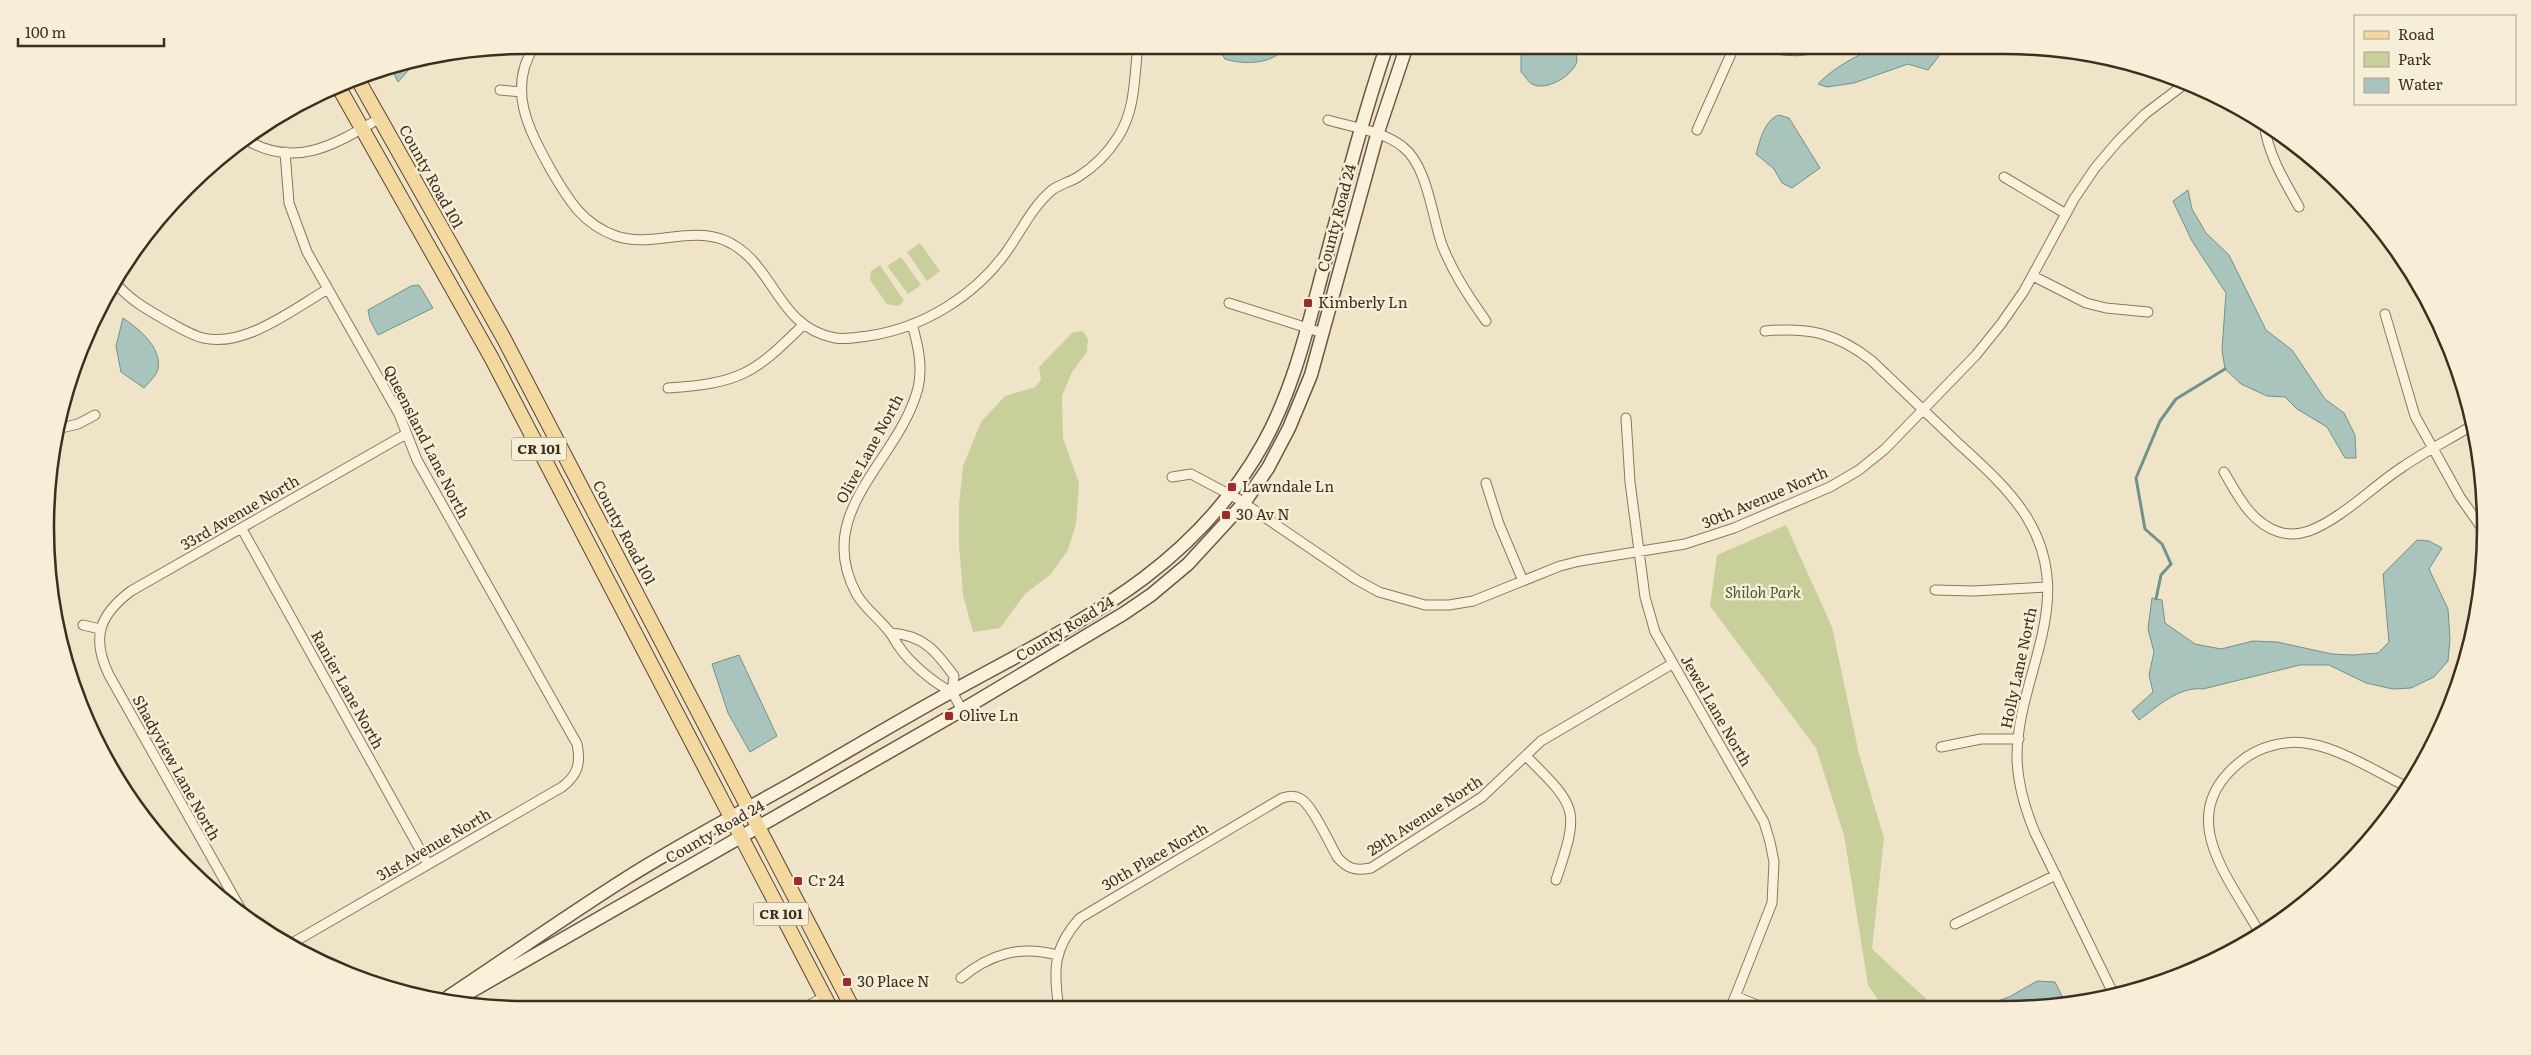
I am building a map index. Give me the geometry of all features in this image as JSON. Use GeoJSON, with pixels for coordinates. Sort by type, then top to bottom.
{"type":"FeatureCollection","features":[{"type":"Feature","properties":{"kind":"main road","name":"County Road 101"},"geometry":{"type":"LineString","coordinates":[[361,84],[503,337],[849,1001]]}},
{"type":"Feature","properties":{"kind":"main road","name":"CR 101"},"geometry":{"type":"LineString","coordinates":[[341,92],[491,357],[826,1001]]}},
{"type":"Feature","properties":{"kind":"street"},"geometry":{"type":"LineString","coordinates":[[530,54],[522,92],[527,124],[566,196],[587,222],[617,236],[634,240],[705,235],[722,239],[737,246],[751,257],[784,304],[803,325],[836,338],[852,338],[893,331],[936,314],[958,300],[994,268],[1008,250],[1032,210],[1053,189],[1093,167],[1107,152],[1128,118],[1133,99],[1137,54]]}},
{"type":"Feature","properties":{"kind":"street","name":"County Road 24"},"geometry":{"type":"LineString","coordinates":[[461,996],[962,710],[1123,614],[1151,595],[1188,564],[1237,499],[1281,407],[1296,367],[1359,130],[1384,54]]}},
{"type":"Feature","properties":{"kind":"street","name":"County Road 24"},"geometry":{"type":"LineString","coordinates":[[452,995],[627,878],[952,692],[1063,632],[1120,597],[1151,575],[1237,499],[1268,468],[1289,428],[1311,375],[1377,135],[1404,54]]}},
{"type":"Feature","properties":{"kind":"street"},"geometry":{"type":"LineString","coordinates":[[1697,130],[1731,54]]}},
{"type":"Feature","properties":{"kind":"street","name":"30th Avenue North"},"geometry":{"type":"LineString","coordinates":[[1172,477],[1191,474],[1237,499],[1357,580],[1379,592],[1401,600],[1425,605],[1449,605],[1473,601],[1560,566],[1580,560],[1685,544],[1710,537],[1830,487],[1859,470],[1886,449],[1982,347],[2001,324],[2033,276],[2066,214],[2096,168],[2118,140],[2145,114],[2180,88]]}},
{"type":"Feature","properties":{"kind":"street"},"geometry":{"type":"LineString","coordinates":[[500,90],[522,92]]}},
{"type":"Feature","properties":{"kind":"street"},"geometry":{"type":"LineString","coordinates":[[253,142],[269,149],[286,152],[308,152],[328,147],[380,118]]}},
{"type":"Feature","properties":{"kind":"street"},"geometry":{"type":"LineString","coordinates":[[1328,120],[1394,140],[1414,158],[1451,264],[1470,298],[1486,321]]}},
{"type":"Feature","properties":{"kind":"street"},"geometry":{"type":"LineString","coordinates":[[2266,133],[2268,147],[2277,168],[2299,207]]}},
{"type":"Feature","properties":{"kind":"street","name":"Queensland Lane North"},"geometry":{"type":"LineString","coordinates":[[286,152],[286,178],[289,203],[306,252],[399,414],[417,460],[577,744],[579,764]]}},
{"type":"Feature","properties":{"kind":"street"},"geometry":{"type":"LineString","coordinates":[[2004,177],[2066,214]]}},
{"type":"Feature","properties":{"kind":"street"},"geometry":{"type":"LineString","coordinates":[[2033,276],[2086,303],[2106,308],[2148,312]]}},
{"type":"Feature","properties":{"kind":"street"},"geometry":{"type":"LineString","coordinates":[[120,287],[133,301],[187,332],[204,338],[221,340],[238,338],[254,331],[328,289]]}},
{"type":"Feature","properties":{"kind":"street"},"geometry":{"type":"LineString","coordinates":[[1229,303],[1323,333]]}},
{"type":"Feature","properties":{"kind":"street"},"geometry":{"type":"LineString","coordinates":[[2385,314],[2409,399],[2433,449],[2460,497],[2477,520]]}},
{"type":"Feature","properties":{"kind":"street","name":"Olive Lane North"},"geometry":{"type":"LineString","coordinates":[[912,324],[918,344],[920,365],[918,386],[912,406],[903,424],[848,516],[844,535],[845,562],[858,596],[891,633],[900,649],[940,686],[952,692]]}},
{"type":"Feature","properties":{"kind":"street"},"geometry":{"type":"LineString","coordinates":[[668,388],[720,383],[740,376],[765,362],[803,325]]}},
{"type":"Feature","properties":{"kind":"street","name":"Holly Lane North"},"geometry":{"type":"LineString","coordinates":[[1765,331],[1811,330],[1853,347],[1924,410],[2012,496],[2027,517],[2038,540],[2048,587],[2042,640],[2018,739],[2019,784],[2025,809],[2110,989]]}},
{"type":"Feature","properties":{"kind":"street"},"geometry":{"type":"LineString","coordinates":[[65,427],[78,424],[95,415]]}},
{"type":"Feature","properties":{"kind":"street","name":"Jewel Lane North"},"geometry":{"type":"LineString","coordinates":[[1626,418],[1630,482],[1639,551],[1649,614],[1655,632],[1764,822],[1773,855],[1775,883],[1772,903],[1733,1001]]}},
{"type":"Feature","properties":{"kind":"street"},"geometry":{"type":"LineString","coordinates":[[2224,472],[2244,505],[2254,517],[2266,527],[2281,533],[2297,534],[2310,531],[2329,520],[2402,466],[2467,430]]}},
{"type":"Feature","properties":{"kind":"street","name":"33rd Avenue North"},"geometry":{"type":"LineString","coordinates":[[100,629],[107,614],[116,602],[131,591],[406,434]]}},
{"type":"Feature","properties":{"kind":"street"},"geometry":{"type":"LineString","coordinates":[[1486,483],[1523,581]]}},
{"type":"Feature","properties":{"kind":"street","name":"Ranier Lane North"},"geometry":{"type":"LineString","coordinates":[[242,529],[428,864]]}},
{"type":"Feature","properties":{"kind":"street"},"geometry":{"type":"LineString","coordinates":[[1935,590],[1973,591],[2048,587]]}},
{"type":"Feature","properties":{"kind":"street"},"geometry":{"type":"LineString","coordinates":[[83,625],[100,629]]}},
{"type":"Feature","properties":{"kind":"street","name":"Shadyview Lane North"},"geometry":{"type":"LineString","coordinates":[[100,629],[101,658],[108,675],[235,900]]}},
{"type":"Feature","properties":{"kind":"street"},"geometry":{"type":"LineString","coordinates":[[891,633],[910,634],[938,656],[954,676],[952,692],[962,710]]}},
{"type":"Feature","properties":{"kind":"street","name":"29th Avenue North"},"geometry":{"type":"LineString","coordinates":[[1282,798],[1296,797],[1307,805],[1338,858],[1353,869],[1371,868],[1482,797],[1547,736],[1672,664]]}},
{"type":"Feature","properties":{"kind":"street"},"geometry":{"type":"LineString","coordinates":[[1941,747],[1981,739],[2018,739]]}},
{"type":"Feature","properties":{"kind":"street"},"geometry":{"type":"LineString","coordinates":[[2257,928],[2216,857],[2210,840],[2207,823],[2209,806],[2214,792],[2223,778],[2245,758],[2277,744],[2294,742],[2329,748],[2401,785]]}},
{"type":"Feature","properties":{"kind":"street"},"geometry":{"type":"LineString","coordinates":[[1526,756],[1557,787],[1571,812],[1572,827],[1569,841],[1556,880]]}},
{"type":"Feature","properties":{"kind":"street","name":"31st Avenue North"},"geometry":{"type":"LineString","coordinates":[[296,941],[562,787],[576,773],[579,764]]}},
{"type":"Feature","properties":{"kind":"street","name":"30th Place North"},"geometry":{"type":"LineString","coordinates":[[1057,955],[1062,941],[1070,929],[1092,909],[1282,798]]}},
{"type":"Feature","properties":{"kind":"street"},"geometry":{"type":"LineString","coordinates":[[1955,924],[2056,875]]}},
{"type":"Feature","properties":{"kind":"street"},"geometry":{"type":"LineString","coordinates":[[961,978],[976,966],[992,957],[1010,952],[1029,950],[1057,955],[1056,986],[1058,1001]]}},
{"type":"Feature","properties":{"kind":"street"},"geometry":{"type":"LineString","coordinates":[[1735,996],[1747,1001]]}},
{"type":"Feature","properties":{"kind":"green space"},"geometry":{"type":"Polygon","coordinates":[[[920,243],[940,271],[927,281],[907,252],[920,243]]]}},
{"type":"Feature","properties":{"kind":"green space"},"geometry":{"type":"Polygon","coordinates":[[[901,257],[921,285],[908,294],[887,266],[901,257]]]}},
{"type":"Feature","properties":{"kind":"green space"},"geometry":{"type":"Polygon","coordinates":[[[880,265],[904,301],[898,306],[887,304],[870,280],[871,271],[880,265]]]}},
{"type":"Feature","properties":{"kind":"green space"},"geometry":{"type":"Polygon","coordinates":[[[1083,331],[1088,339],[1087,352],[1072,372],[1062,396],[1063,438],[1079,483],[1076,524],[1068,550],[1051,574],[1025,594],[1000,628],[973,632],[963,595],[959,545],[959,505],[963,466],[981,422],[1005,396],[1035,387],[1041,380],[1039,367],[1073,332],[1083,331]]]}},
{"type":"Feature","properties":{"kind":"green space","name":"Shiloh Park"},"geometry":{"type":"Polygon","coordinates":[[[1786,525],[1832,627],[1859,754],[1884,838],[1872,949],[1929,1001],[1879,1001],[1868,985],[1844,835],[1816,748],[1710,606],[1717,555],[1786,525]]]}},
{"type":"Feature","properties":{"kind":"water"},"geometry":{"type":"Polygon","coordinates":[[[1222,54],[1278,54],[1258,62],[1241,62],[1225,59],[1222,54]]]}},
{"type":"Feature","properties":{"kind":"water"},"geometry":{"type":"Polygon","coordinates":[[[1521,54],[1576,54],[1577,61],[1571,72],[1552,84],[1538,86],[1531,83],[1521,72],[1521,54]]]}},
{"type":"Feature","properties":{"kind":"water"},"geometry":{"type":"Polygon","coordinates":[[[1861,54],[1938,54],[1939,56],[1928,70],[1908,64],[1854,83],[1827,87],[1818,84],[1861,54]]]}},
{"type":"Feature","properties":{"kind":"water"},"geometry":{"type":"Polygon","coordinates":[[[410,69],[398,82],[394,73],[410,69]]]}},
{"type":"Feature","properties":{"kind":"water"},"geometry":{"type":"Polygon","coordinates":[[[1779,115],[1789,118],[1820,168],[1792,188],[1782,183],[1774,169],[1756,154],[1766,126],[1779,115]]]}},
{"type":"Feature","properties":{"kind":"water"},"geometry":{"type":"Polygon","coordinates":[[[2188,190],[2192,209],[2206,233],[2229,255],[2266,330],[2292,350],[2325,399],[2344,413],[2355,435],[2356,458],[2345,458],[2327,427],[2297,409],[2285,397],[2267,396],[2241,384],[2225,369],[2222,350],[2226,293],[2192,241],[2173,201],[2188,190]]]}},
{"type":"Feature","properties":{"kind":"water"},"geometry":{"type":"Polygon","coordinates":[[[419,285],[433,308],[378,335],[370,320],[368,310],[411,286],[419,285]]]}},
{"type":"Feature","properties":{"kind":"water"},"geometry":{"type":"Polygon","coordinates":[[[123,318],[148,339],[156,353],[158,369],[144,388],[121,372],[116,346],[123,318]]]}},
{"type":"Feature","properties":{"kind":"water"},"geometry":{"type":"Polygon","coordinates":[[[2417,540],[2429,541],[2442,548],[2429,569],[2448,609],[2450,639],[2448,661],[2434,677],[2411,688],[2393,689],[2366,683],[2329,665],[2300,665],[2203,689],[2185,691],[2169,698],[2139,720],[2132,711],[2153,692],[2149,675],[2154,652],[2148,629],[2152,598],[2162,600],[2165,623],[2195,644],[2221,649],[2253,641],[2277,642],[2332,654],[2378,653],[2389,642],[2383,574],[2417,540]]]}},
{"type":"Feature","properties":{"kind":"water"},"geometry":{"type":"Polygon","coordinates":[[[739,655],[777,736],[750,752],[728,713],[712,664],[739,655]]]}},
{"type":"Feature","properties":{"kind":"water"},"geometry":{"type":"Polygon","coordinates":[[[2037,981],[2055,982],[2063,997],[1998,1001],[2037,981]]]}},
{"type":"Feature","properties":{"kind":"waterway"},"geometry":{"type":"LineString","coordinates":[[2156,599],[2161,575],[2171,564],[2162,544],[2145,529],[2136,478],[2160,421],[2176,399],[2225,369]]}},
{"type":"Feature","properties":{"kind":"place","name":"Kimberly Ln"},"geometry":{"type":"Point","coordinates":[1308,303]}},
{"type":"Feature","properties":{"kind":"place","name":"Lawndale Ln"},"geometry":{"type":"Point","coordinates":[1232,487]}},
{"type":"Feature","properties":{"kind":"place","name":"30 Av N"},"geometry":{"type":"Point","coordinates":[1226,515]}},
{"type":"Feature","properties":{"kind":"place","name":"Olive Ln"},"geometry":{"type":"Point","coordinates":[949,716]}},
{"type":"Feature","properties":{"kind":"place","name":"Cr 24"},"geometry":{"type":"Point","coordinates":[798,881]}},
{"type":"Feature","properties":{"kind":"place","name":"30 Place N"},"geometry":{"type":"Point","coordinates":[847,982]}}]}
